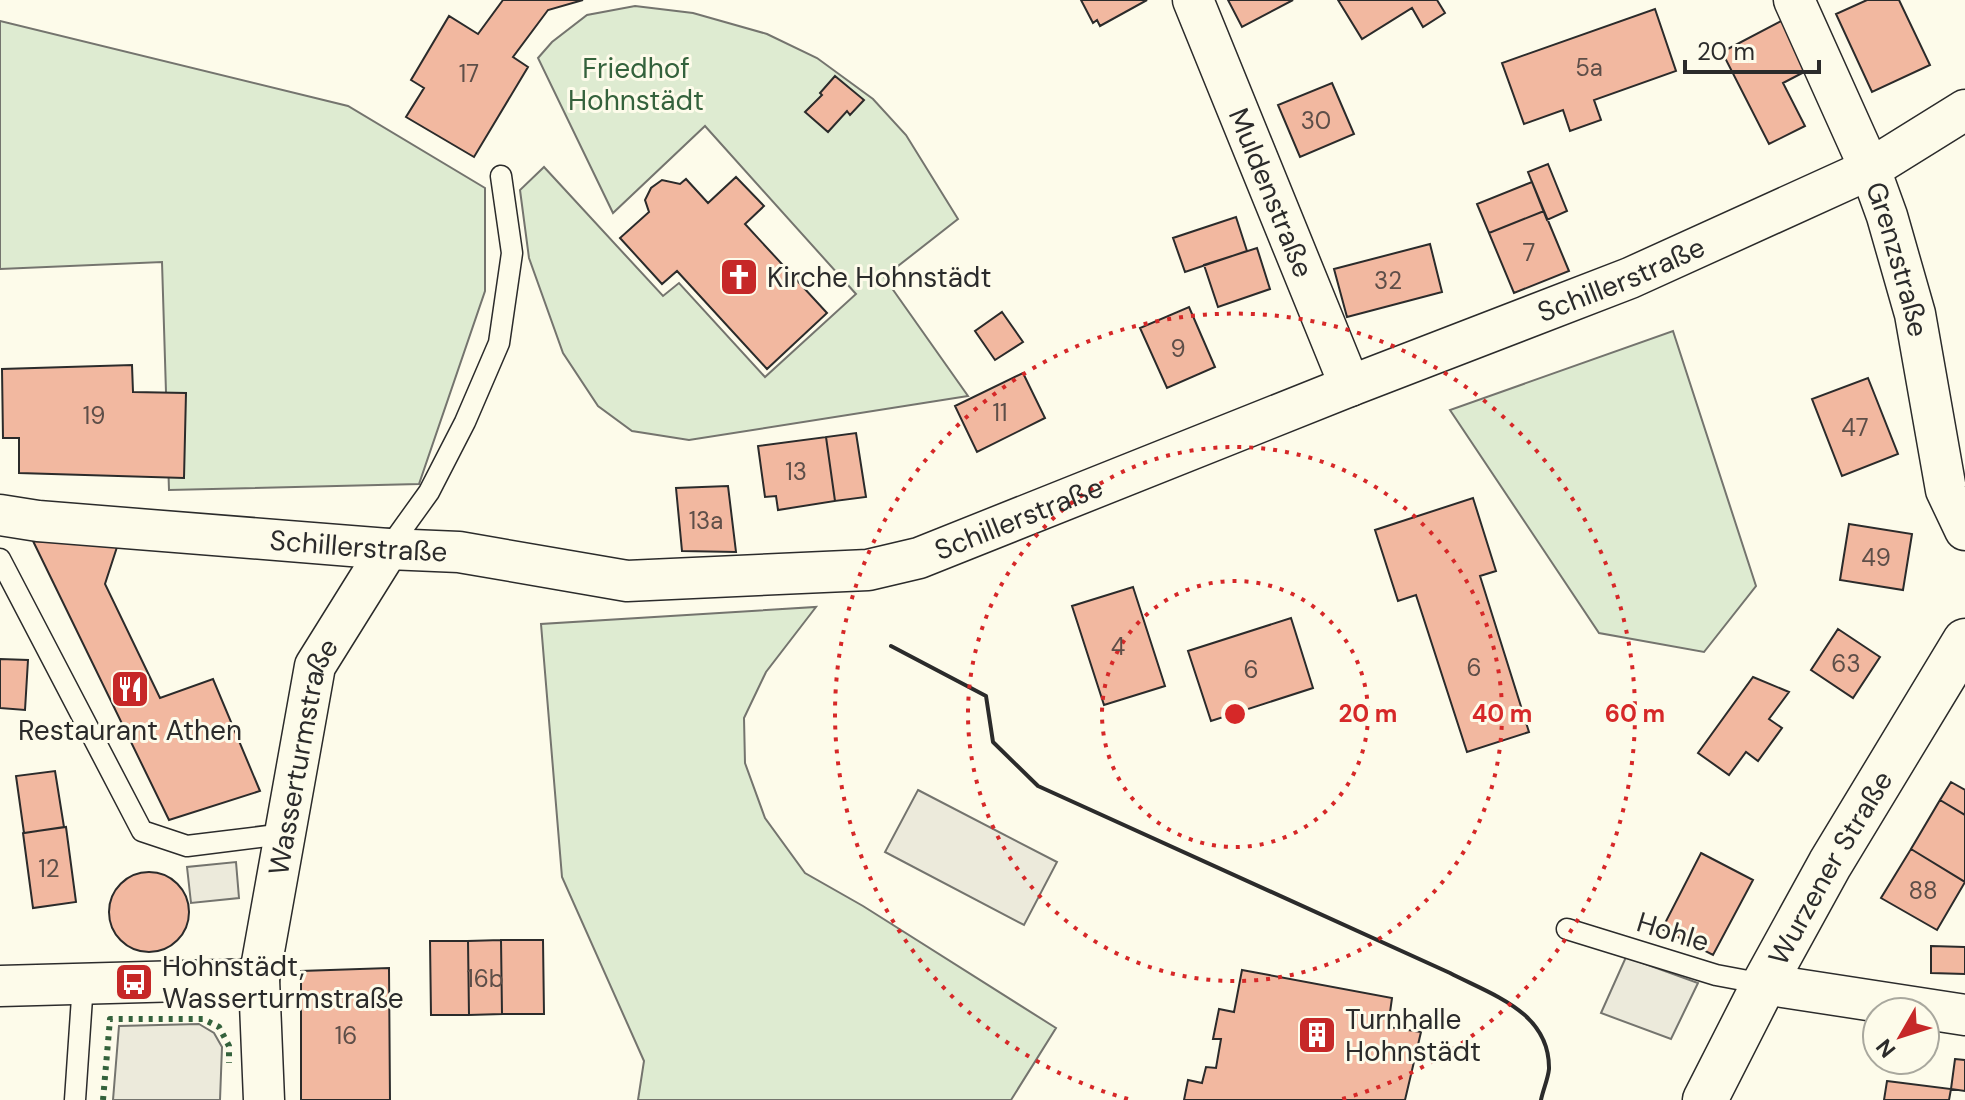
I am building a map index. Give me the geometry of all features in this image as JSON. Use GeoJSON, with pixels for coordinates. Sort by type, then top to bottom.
{"type":"FeatureCollection","features":[{"type":"Feature","properties":{"kind":"main road","name":"Wurzener Straße"},"geometry":{"type":"LineString","coordinates":[[1705,1100],[1830,864],[1965,641]]}},
{"type":"Feature","properties":{"kind":"street","name":"Muldenstraße"},"geometry":{"type":"LineString","coordinates":[[1193,0],[1350,386]]}},
{"type":"Feature","properties":{"kind":"street","name":"Grenzstraße"},"geometry":{"type":"LineString","coordinates":[[1794,0],[1870,169],[1887,216],[1915,314],[1946,490],[1965,530]]}},
{"type":"Feature","properties":{"kind":"street","name":"Schillerstraße"},"geometry":{"type":"LineString","coordinates":[[0,515],[38,521],[459,552],[627,581],[868,570],[919,558],[1630,278],[1870,169],[1965,110]]}},
{"type":"Feature","properties":{"kind":"street","name":"Wasserturmstraße"},"geometry":{"type":"LineString","coordinates":[[264,1100],[259,979],[315,666],[388,549]]}},
{"type":"Feature","properties":{"kind":"street"},"geometry":{"type":"LineString","coordinates":[[0,986],[259,979]]}},
{"type":"Feature","properties":{"kind":"street"},"geometry":{"type":"LineString","coordinates":[[1764,984],[1965,1015]]}},
{"type":"Feature","properties":{"kind":"lane"},"geometry":{"type":"LineString","coordinates":[[388,549],[429,492],[465,422],[499,343],[512,253],[501,176]]}},
{"type":"Feature","properties":{"kind":"lane"},"geometry":{"type":"LineString","coordinates":[[0,559],[142,831],[187,846],[284,834]]}},
{"type":"Feature","properties":{"kind":"lane","name":"Hohle"},"geometry":{"type":"LineString","coordinates":[[1567,929],[1716,975],[1764,984]]}},
{"type":"Feature","properties":{"kind":"lane"},"geometry":{"type":"LineString","coordinates":[[75,1100],[83,983]]}},
{"type":"Feature","properties":{"kind":"green space","name":"Friedhof Hohnstädt"},"geometry":{"type":"Polygon","coordinates":[[[635,6],[693,13],[767,34],[817,58],[873,99],[906,135],[958,219],[884,277],[968,396],[689,440],[632,431],[598,406],[563,353],[529,258],[520,190],[544,167],[663,296],[679,283],[765,377],[856,294],[705,126],[613,213],[538,58],[552,42],[587,15],[635,6]]]}},
{"type":"Feature","properties":{"kind":"green space"},"geometry":{"type":"Polygon","coordinates":[[[0,21],[348,106],[485,188],[485,291],[419,484],[169,490],[162,262],[0,269],[0,21]]]}},
{"type":"Feature","properties":{"kind":"green space"},"geometry":{"type":"Polygon","coordinates":[[[1673,331],[1756,586],[1704,652],[1599,633],[1450,410],[1673,331]]]}},
{"type":"Feature","properties":{"kind":"green space"},"geometry":{"type":"Polygon","coordinates":[[[816,607],[766,672],[744,718],[745,763],[765,818],[805,873],[1056,1028],[1011,1100],[638,1100],[644,1061],[562,877],[541,624],[816,607]]]}},
{"type":"Feature","properties":{"kind":"shaded area"},"geometry":{"type":"Polygon","coordinates":[[[918,790],[1057,862],[1024,925],[885,852],[918,790]]]}},
{"type":"Feature","properties":{"kind":"shaded area"},"geometry":{"type":"Polygon","coordinates":[[[236,862],[239,898],[191,903],[187,867],[236,862]]]}},
{"type":"Feature","properties":{"kind":"shaded area"},"geometry":{"type":"Polygon","coordinates":[[[1626,957],[1698,983],[1671,1039],[1601,1013],[1626,957]]]}},
{"type":"Feature","properties":{"kind":"shaded area"},"geometry":{"type":"Polygon","coordinates":[[[199,1024],[214,1033],[222,1047],[220,1100],[113,1100],[119,1026],[199,1024]]]}},
{"type":"Feature","properties":{"kind":"building"},"geometry":{"type":"Polygon","coordinates":[[[503,0],[583,0],[548,10],[513,57],[528,67],[474,157],[406,117],[424,88],[411,80],[449,16],[478,34],[503,0]]]}},
{"type":"Feature","properties":{"kind":"building"},"geometry":{"type":"Polygon","coordinates":[[[1081,0],[1147,0],[1100,26],[1097,20],[1093,23],[1081,0]]]}},
{"type":"Feature","properties":{"kind":"building"},"geometry":{"type":"Polygon","coordinates":[[[1228,0],[1293,0],[1242,27],[1228,0]]]}},
{"type":"Feature","properties":{"kind":"building"},"geometry":{"type":"Polygon","coordinates":[[[1338,0],[1437,0],[1445,13],[1423,27],[1412,8],[1362,39],[1338,0]]]}},
{"type":"Feature","properties":{"kind":"building"},"geometry":{"type":"Polygon","coordinates":[[[1867,0],[1899,0],[1930,65],[1872,92],[1836,14],[1867,0]]]}},
{"type":"Feature","properties":{"kind":"building"},"geometry":{"type":"Polygon","coordinates":[[[1655,9],[1676,71],[1594,100],[1601,120],[1570,131],[1563,110],[1524,124],[1502,63],[1655,9]]]}},
{"type":"Feature","properties":{"kind":"building"},"geometry":{"type":"Polygon","coordinates":[[[1783,20],[1808,70],[1783,83],[1805,126],[1769,144],[1722,52],[1783,20]]]}},
{"type":"Feature","properties":{"kind":"building"},"geometry":{"type":"Polygon","coordinates":[[[835,76],[864,100],[850,115],[847,111],[828,132],[805,112],[835,76]]]}},
{"type":"Feature","properties":{"kind":"building"},"geometry":{"type":"Polygon","coordinates":[[[1332,83],[1354,134],[1300,157],[1278,105],[1332,83]]]}},
{"type":"Feature","properties":{"kind":"building"},"geometry":{"type":"Polygon","coordinates":[[[1548,164],[1567,211],[1547,220],[1528,172],[1548,164]]]}},
{"type":"Feature","properties":{"kind":"building","name":"Kirche Hohnstädt"},"geometry":{"type":"Polygon","coordinates":[[[736,177],[764,206],[745,224],[827,313],[767,369],[677,271],[662,284],[620,238],[649,212],[645,200],[651,188],[662,180],[680,184],[686,179],[708,203],[736,177]]]}},
{"type":"Feature","properties":{"kind":"building"},"geometry":{"type":"Polygon","coordinates":[[[1532,182],[1544,211],[1489,233],[1477,204],[1532,182]]]}},
{"type":"Feature","properties":{"kind":"building"},"geometry":{"type":"Polygon","coordinates":[[[1544,211],[1569,271],[1514,293],[1489,233],[1544,211]]]}},
{"type":"Feature","properties":{"kind":"building"},"geometry":{"type":"Polygon","coordinates":[[[1236,217],[1247,251],[1185,272],[1173,238],[1236,217]]]}},
{"type":"Feature","properties":{"kind":"building"},"geometry":{"type":"Polygon","coordinates":[[[1430,244],[1442,292],[1347,317],[1334,269],[1430,244]]]}},
{"type":"Feature","properties":{"kind":"building"},"geometry":{"type":"Polygon","coordinates":[[[1257,248],[1270,289],[1218,307],[1204,265],[1257,248]]]}},
{"type":"Feature","properties":{"kind":"building"},"geometry":{"type":"Polygon","coordinates":[[[1189,307],[1215,367],[1167,388],[1140,328],[1189,307]]]}},
{"type":"Feature","properties":{"kind":"building"},"geometry":{"type":"Polygon","coordinates":[[[1002,312],[1023,342],[995,360],[975,331],[1002,312]]]}},
{"type":"Feature","properties":{"kind":"building"},"geometry":{"type":"Polygon","coordinates":[[[132,365],[133,392],[186,393],[184,478],[19,473],[19,438],[3,438],[2,369],[132,365]]]}},
{"type":"Feature","properties":{"kind":"building"},"geometry":{"type":"Polygon","coordinates":[[[1023,373],[1045,418],[977,452],[955,406],[1023,373]]]}},
{"type":"Feature","properties":{"kind":"building"},"geometry":{"type":"Polygon","coordinates":[[[1868,378],[1898,454],[1842,476],[1812,399],[1868,378]]]}},
{"type":"Feature","properties":{"kind":"building"},"geometry":{"type":"Polygon","coordinates":[[[856,433],[866,497],[835,501],[826,437],[856,433]]]}},
{"type":"Feature","properties":{"kind":"building"},"geometry":{"type":"Polygon","coordinates":[[[826,437],[835,501],[778,510],[776,496],[765,497],[758,446],[826,437]]]}},
{"type":"Feature","properties":{"kind":"building"},"geometry":{"type":"Polygon","coordinates":[[[728,486],[736,552],[682,551],[676,488],[728,486]]]}},
{"type":"Feature","properties":{"kind":"building"},"geometry":{"type":"Polygon","coordinates":[[[1473,498],[1496,571],[1480,576],[1529,732],[1467,752],[1416,595],[1398,601],[1375,530],[1473,498]]]}},
{"type":"Feature","properties":{"kind":"building"},"geometry":{"type":"Polygon","coordinates":[[[1849,524],[1912,534],[1903,590],[1840,580],[1849,524]]]}},
{"type":"Feature","properties":{"kind":"building","name":"Restaurant Athen"},"geometry":{"type":"Polygon","coordinates":[[[33,541],[118,544],[105,584],[160,698],[213,679],[260,791],[169,820],[33,541]]]}},
{"type":"Feature","properties":{"kind":"building"},"geometry":{"type":"Polygon","coordinates":[[[1133,587],[1165,686],[1104,705],[1072,606],[1133,587]]]}},
{"type":"Feature","properties":{"kind":"building"},"geometry":{"type":"Polygon","coordinates":[[[1291,618],[1313,688],[1211,721],[1188,651],[1291,618]]]}},
{"type":"Feature","properties":{"kind":"building"},"geometry":{"type":"Polygon","coordinates":[[[1838,629],[1880,657],[1853,698],[1811,670],[1838,629]]]}},
{"type":"Feature","properties":{"kind":"building"},"geometry":{"type":"Polygon","coordinates":[[[0,659],[28,660],[25,710],[0,708],[0,659]]]}},
{"type":"Feature","properties":{"kind":"building"},"geometry":{"type":"Polygon","coordinates":[[[1753,677],[1789,692],[1769,719],[1782,728],[1758,761],[1746,752],[1729,775],[1698,753],[1753,677]]]}},
{"type":"Feature","properties":{"kind":"building"},"geometry":{"type":"Polygon","coordinates":[[[55,771],[64,827],[24,833],[16,776],[55,771]]]}},
{"type":"Feature","properties":{"kind":"building"},"geometry":{"type":"Polygon","coordinates":[[[1951,782],[1965,790],[1965,815],[1940,800],[1951,782]]]}},
{"type":"Feature","properties":{"kind":"building"},"geometry":{"type":"Polygon","coordinates":[[[1940,800],[1965,815],[1965,882],[1911,849],[1940,800]]]}},
{"type":"Feature","properties":{"kind":"building"},"geometry":{"type":"Polygon","coordinates":[[[66,827],[76,902],[33,908],[23,833],[66,827]]]}},
{"type":"Feature","properties":{"kind":"building"},"geometry":{"type":"Polygon","coordinates":[[[1911,849],[1965,882],[1937,930],[1881,898],[1911,849]]]}},
{"type":"Feature","properties":{"kind":"building"},"geometry":{"type":"Polygon","coordinates":[[[1701,853],[1753,880],[1713,955],[1662,929],[1701,853]]]}},
{"type":"Feature","properties":{"kind":"building"},"geometry":{"type":"Polygon","coordinates":[[[149,872],[164,875],[177,884],[186,897],[189,912],[186,927],[177,940],[164,949],[149,952],[134,949],[121,940],[112,927],[109,912],[112,897],[121,884],[134,875],[149,872]]]}},
{"type":"Feature","properties":{"kind":"building"},"geometry":{"type":"Polygon","coordinates":[[[501,940],[543,940],[544,1014],[502,1014],[501,940]]]}},
{"type":"Feature","properties":{"kind":"building"},"geometry":{"type":"Polygon","coordinates":[[[501,940],[502,1014],[469,1015],[468,941],[501,940]]]}},
{"type":"Feature","properties":{"kind":"building"},"geometry":{"type":"Polygon","coordinates":[[[430,941],[468,941],[469,1015],[431,1015],[430,941]]]}},
{"type":"Feature","properties":{"kind":"building"},"geometry":{"type":"Polygon","coordinates":[[[1931,946],[1965,947],[1965,974],[1931,973],[1931,946]]]}},
{"type":"Feature","properties":{"kind":"building"},"geometry":{"type":"Polygon","coordinates":[[[389,968],[390,1100],[301,1100],[301,971],[389,968]]]}},
{"type":"Feature","properties":{"kind":"building","name":"Turnhalle Hohnstädt"},"geometry":{"type":"Polygon","coordinates":[[[1242,970],[1392,998],[1388,1027],[1421,1032],[1405,1100],[1184,1100],[1188,1080],[1202,1083],[1206,1067],[1216,1068],[1221,1039],[1213,1039],[1219,1009],[1234,1012],[1242,970]]]}},
{"type":"Feature","properties":{"kind":"building"},"geometry":{"type":"Polygon","coordinates":[[[1955,1059],[1965,1060],[1965,1091],[1951,1089],[1955,1059]]]}},
{"type":"Feature","properties":{"kind":"building"},"geometry":{"type":"Polygon","coordinates":[[[1887,1081],[1951,1089],[1949,1100],[1884,1100],[1887,1081]]]}},
{"type":"Feature","properties":{"kind":"hedge"},"geometry":{"type":"LineString","coordinates":[[103,1100],[110,1019],[203,1019],[219,1027],[229,1046],[229,1063]]}},
{"type":"Feature","properties":{"kind":"wall"},"geometry":{"type":"LineString","coordinates":[[891,646],[986,696],[993,742],[1038,786],[1450,973],[1516,1008],[1540,1033],[1547,1049],[1549,1069],[1541,1100]]}},
{"type":"Feature","properties":{"kind":"place","name":"Kirche Hohnstädt"},"geometry":{"type":"Point","coordinates":[739,277]}},
{"type":"Feature","properties":{"kind":"place","name":"Restaurant Athen"},"geometry":{"type":"Point","coordinates":[130,689]}},
{"type":"Feature","properties":{"kind":"place","name":"Hohnstädt, Wasserturmstraße"},"geometry":{"type":"Point","coordinates":[134,982]}},
{"type":"Feature","properties":{"kind":"place","name":"Turnhalle Hohnstädt"},"geometry":{"type":"Point","coordinates":[1317,1035]}}]}
